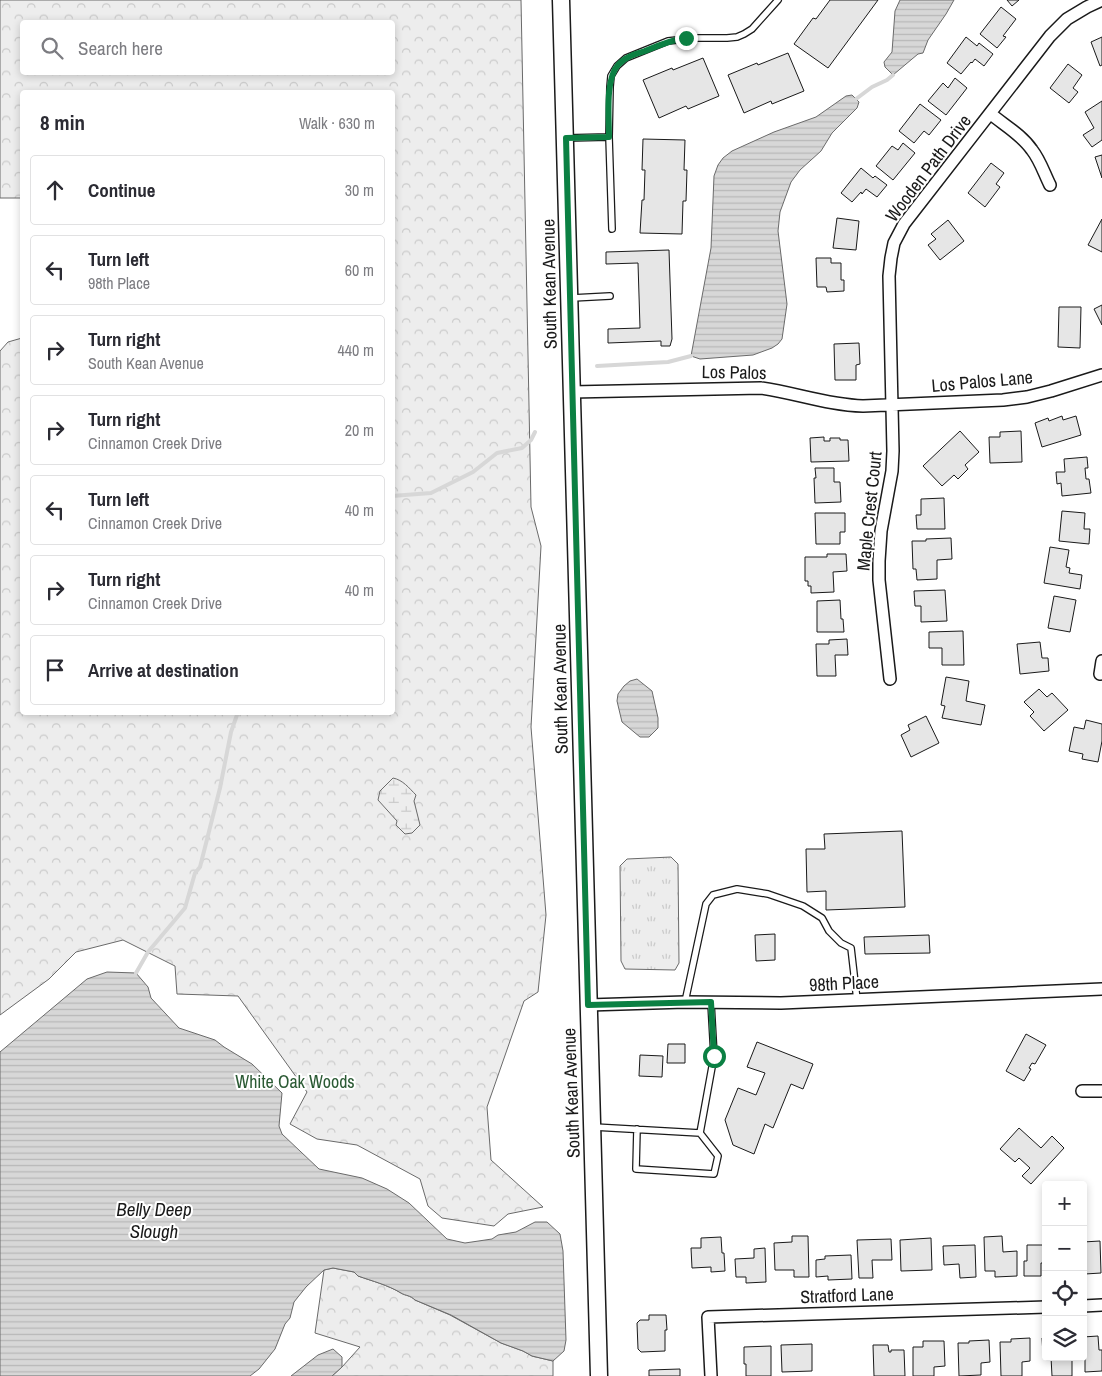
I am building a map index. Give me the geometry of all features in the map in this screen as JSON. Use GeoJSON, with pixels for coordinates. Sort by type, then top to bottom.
{"type":"FeatureCollection","features":[{"type":"Feature","properties":{"kind":"street","name":"South Kean Avenue"},"geometry":{"type":"LineString","coordinates":[[562,0],[599,1376]]}},
{"type":"Feature","properties":{"kind":"street","name":"Wooden Path Drive"},"geometry":{"type":"LineString","coordinates":[[893,404],[889,276],[894,243],[904,224],[1050,36],[1067,19],[1102,0]]}},
{"type":"Feature","properties":{"kind":"street"},"geometry":{"type":"LineString","coordinates":[[990,114],[1024,140],[1032,149],[1050,185]]}},
{"type":"Feature","properties":{"kind":"street","name":"Los Palos Lane"},"geometry":{"type":"LineString","coordinates":[[893,404],[1003,400],[1027,397],[1101,378]]}},
{"type":"Feature","properties":{"kind":"street","name":"Los Palos"},"geometry":{"type":"LineString","coordinates":[[572,392],[761,388],[847,405],[893,404]]}},
{"type":"Feature","properties":{"kind":"street","name":"Maple Crest Court"},"geometry":{"type":"LineString","coordinates":[[890,680],[879,580],[879,561],[881,531],[892,471],[893,404]]}},
{"type":"Feature","properties":{"kind":"street"},"geometry":{"type":"LineString","coordinates":[[1100,674],[1102,661]]}},
{"type":"Feature","properties":{"kind":"street","name":"98th Place"},"geometry":{"type":"LineString","coordinates":[[588,1005],[685,1002],[781,1003],[1102,989]]}},
{"type":"Feature","properties":{"kind":"street"},"geometry":{"type":"LineString","coordinates":[[1082,1092],[1102,1091]]}},
{"type":"Feature","properties":{"kind":"street"},"geometry":{"type":"LineString","coordinates":[[1087,1306],[1102,1305]]}},
{"type":"Feature","properties":{"kind":"street","name":"Stratford Lane"},"geometry":{"type":"LineString","coordinates":[[711,1376],[708,1317],[1042,1307]]}},
{"type":"Feature","properties":{"kind":"lane"},"geometry":{"type":"LineString","coordinates":[[612,229],[609,137],[610,87],[611,76],[617,66],[626,58],[668,41],[694,38],[727,38],[744,34],[752,29],[778,0]]}},
{"type":"Feature","properties":{"kind":"lane"},"geometry":{"type":"LineString","coordinates":[[566,138],[609,137]]}},
{"type":"Feature","properties":{"kind":"lane"},"geometry":{"type":"LineString","coordinates":[[569,298],[610,296]]}},
{"type":"Feature","properties":{"kind":"lane"},"geometry":{"type":"LineString","coordinates":[[685,1002],[706,904],[713,896],[737,889],[768,894],[803,906],[822,918],[829,931],[841,943],[851,948],[858,1000]]}},
{"type":"Feature","properties":{"kind":"lane"},"geometry":{"type":"LineString","coordinates":[[636,1129],[636,1169],[714,1174],[718,1156],[700,1133],[714,1056],[711,1002]]}},
{"type":"Feature","properties":{"kind":"lane"},"geometry":{"type":"LineString","coordinates":[[592,1127],[700,1133]]}},
{"type":"Feature","properties":{"kind":"green space"},"geometry":{"type":"Polygon","coordinates":[[[0,0],[521,0],[531,507],[541,546],[531,727],[546,915],[538,992],[524,1001],[487,1107],[491,1160],[543,1207],[508,1214],[494,1226],[442,1218],[428,1206],[420,1179],[357,1145],[317,1139],[290,1124],[307,1092],[238,996],[177,994],[175,966],[123,940],[76,952],[49,979],[0,1015],[0,351],[8,342],[20,339],[20,715],[395,715],[395,90],[20,90],[20,198],[0,198],[0,0]]]}},
{"type":"Feature","properties":{"kind":"green space"},"geometry":{"type":"Polygon","coordinates":[[[393,778],[403,782],[416,795],[414,801],[420,825],[412,833],[405,834],[396,825],[397,821],[378,800],[380,791],[393,778]]]}},
{"type":"Feature","properties":{"kind":"green space"},"geometry":{"type":"Polygon","coordinates":[[[671,857],[678,864],[679,963],[675,970],[625,969],[621,961],[620,866],[627,859],[671,857]]]}},
{"type":"Feature","properties":{"kind":"green space"},"geometry":{"type":"Polygon","coordinates":[[[333,1268],[354,1272],[358,1276],[380,1283],[450,1315],[501,1343],[532,1356],[553,1361],[553,1376],[332,1376],[360,1347],[315,1333],[324,1270],[333,1268]]]}},
{"type":"Feature","properties":{"kind":"water"},"geometry":{"type":"Polygon","coordinates":[[[900,0],[954,0],[928,40],[923,53],[918,54],[893,75],[885,67],[884,62],[892,52],[895,11],[900,0]]]}},
{"type":"Feature","properties":{"kind":"water"},"geometry":{"type":"Polygon","coordinates":[[[852,95],[859,102],[857,108],[832,133],[821,151],[800,170],[791,182],[780,212],[778,231],[787,304],[782,339],[772,348],[753,355],[700,359],[691,356],[711,248],[714,176],[718,165],[732,151],[774,132],[816,117],[846,96],[852,95]]]}},
{"type":"Feature","properties":{"kind":"water"},"geometry":{"type":"Polygon","coordinates":[[[637,679],[652,691],[658,718],[658,728],[649,737],[640,737],[622,722],[617,701],[618,694],[624,686],[630,681],[637,679]]]}},
{"type":"Feature","properties":{"kind":"water","name":"Belly Deep Slough"},"geometry":{"type":"Polygon","coordinates":[[[107,972],[136,973],[148,987],[151,998],[179,1028],[215,1040],[252,1064],[282,1093],[279,1126],[282,1134],[319,1169],[362,1178],[387,1189],[409,1203],[447,1239],[465,1243],[492,1239],[498,1235],[516,1232],[535,1222],[547,1222],[560,1234],[563,1251],[566,1340],[564,1351],[553,1361],[532,1356],[501,1343],[451,1315],[380,1283],[358,1276],[354,1272],[333,1268],[324,1270],[306,1287],[294,1302],[290,1318],[285,1324],[275,1349],[259,1369],[250,1376],[0,1376],[0,1052],[87,979],[107,972]]]}},
{"type":"Feature","properties":{"kind":"water"},"geometry":{"type":"Polygon","coordinates":[[[333,1349],[342,1357],[342,1367],[332,1376],[291,1376],[318,1355],[333,1349]]]}},
{"type":"Feature","properties":{"kind":"building"},"geometry":{"type":"Polygon","coordinates":[[[830,0],[878,0],[828,68],[794,44],[813,18],[816,19],[830,0]]]}},
{"type":"Feature","properties":{"kind":"building"},"geometry":{"type":"Polygon","coordinates":[[[1007,0],[1019,0],[1012,6],[1007,0]]]}},
{"type":"Feature","properties":{"kind":"building"},"geometry":{"type":"Polygon","coordinates":[[[1001,7],[1016,19],[1003,36],[1006,37],[997,48],[980,34],[1001,7]]]}},
{"type":"Feature","properties":{"kind":"building"},"geometry":{"type":"Polygon","coordinates":[[[966,37],[977,46],[979,43],[993,54],[984,66],[975,59],[961,74],[947,63],[966,37]]]}},
{"type":"Feature","properties":{"kind":"building"},"geometry":{"type":"Polygon","coordinates":[[[1102,37],[1102,65],[1100,66],[1091,42],[1102,37]]]}},
{"type":"Feature","properties":{"kind":"building"},"geometry":{"type":"Polygon","coordinates":[[[788,53],[804,91],[772,104],[771,101],[744,113],[728,75],[788,53]]]}},
{"type":"Feature","properties":{"kind":"building"},"geometry":{"type":"Polygon","coordinates":[[[703,58],[719,96],[688,109],[686,106],[659,118],[643,80],[703,58]]]}},
{"type":"Feature","properties":{"kind":"building"},"geometry":{"type":"Polygon","coordinates":[[[1068,64],[1082,75],[1073,88],[1078,92],[1069,103],[1050,88],[1068,64]]]}},
{"type":"Feature","properties":{"kind":"building"},"geometry":{"type":"Polygon","coordinates":[[[955,78],[967,88],[946,115],[928,101],[943,83],[948,88],[955,78]]]}},
{"type":"Feature","properties":{"kind":"building"},"geometry":{"type":"Polygon","coordinates":[[[1102,101],[1102,140],[1092,147],[1083,135],[1094,128],[1085,112],[1102,101]]]}},
{"type":"Feature","properties":{"kind":"building"},"geometry":{"type":"Polygon","coordinates":[[[920,104],[941,120],[929,135],[924,131],[914,143],[899,131],[920,104]]]}},
{"type":"Feature","properties":{"kind":"building"},"geometry":{"type":"Polygon","coordinates":[[[643,139],[685,140],[684,170],[687,170],[686,201],[683,201],[682,234],[640,233],[645,170],[642,170],[643,139]]]}},
{"type":"Feature","properties":{"kind":"building"},"geometry":{"type":"Polygon","coordinates":[[[903,143],[915,153],[893,180],[876,166],[892,146],[898,150],[903,143]]]}},
{"type":"Feature","properties":{"kind":"building"},"geometry":{"type":"Polygon","coordinates":[[[1102,155],[1102,178],[1095,157],[1102,155]]]}},
{"type":"Feature","properties":{"kind":"building"},"geometry":{"type":"Polygon","coordinates":[[[991,163],[1004,173],[996,184],[1000,187],[985,207],[968,193],[991,163]]]}},
{"type":"Feature","properties":{"kind":"building"},"geometry":{"type":"Polygon","coordinates":[[[861,168],[873,178],[875,176],[887,185],[877,197],[866,189],[852,202],[841,193],[861,168]]]}},
{"type":"Feature","properties":{"kind":"building"},"geometry":{"type":"Polygon","coordinates":[[[837,218],[859,221],[856,250],[833,248],[837,218]]]}},
{"type":"Feature","properties":{"kind":"building"},"geometry":{"type":"Polygon","coordinates":[[[1102,219],[1102,252],[1088,245],[1102,219]]]}},
{"type":"Feature","properties":{"kind":"building"},"geometry":{"type":"Polygon","coordinates":[[[948,220],[964,241],[940,260],[928,245],[936,239],[931,234],[948,220]]]}},
{"type":"Feature","properties":{"kind":"building"},"geometry":{"type":"Polygon","coordinates":[[[669,250],[672,339],[670,346],[661,346],[661,341],[608,343],[608,329],[640,328],[638,263],[606,264],[606,252],[669,250]]]}},
{"type":"Feature","properties":{"kind":"building"},"geometry":{"type":"Polygon","coordinates":[[[816,258],[831,258],[831,263],[841,263],[841,280],[844,280],[844,291],[827,292],[826,287],[817,287],[816,258]]]}},
{"type":"Feature","properties":{"kind":"building"},"geometry":{"type":"Polygon","coordinates":[[[1102,305],[1102,325],[1094,309],[1102,305]]]}},
{"type":"Feature","properties":{"kind":"building"},"geometry":{"type":"Polygon","coordinates":[[[1059,307],[1081,307],[1080,348],[1058,347],[1059,307]]]}},
{"type":"Feature","properties":{"kind":"building"},"geometry":{"type":"Polygon","coordinates":[[[859,343],[860,364],[856,365],[856,380],[835,380],[834,344],[859,343]]]}},
{"type":"Feature","properties":{"kind":"building"},"geometry":{"type":"Polygon","coordinates":[[[1062,416],[1063,420],[1076,416],[1081,435],[1042,447],[1035,423],[1048,418],[1049,421],[1062,416]]]}},
{"type":"Feature","properties":{"kind":"building"},"geometry":{"type":"Polygon","coordinates":[[[960,431],[979,452],[965,465],[968,469],[958,479],[954,475],[942,486],[923,466],[960,431]]]}},
{"type":"Feature","properties":{"kind":"building"},"geometry":{"type":"Polygon","coordinates":[[[1021,431],[1022,462],[990,463],[989,437],[1000,437],[1000,432],[1021,431]]]}},
{"type":"Feature","properties":{"kind":"building"},"geometry":{"type":"Polygon","coordinates":[[[824,437],[824,441],[830,441],[830,438],[848,440],[849,461],[811,462],[810,438],[824,437]]]}},
{"type":"Feature","properties":{"kind":"building"},"geometry":{"type":"Polygon","coordinates":[[[1087,457],[1086,479],[1089,479],[1091,493],[1062,496],[1061,483],[1057,484],[1056,472],[1065,472],[1064,459],[1087,457]]]}},
{"type":"Feature","properties":{"kind":"building"},"geometry":{"type":"Polygon","coordinates":[[[815,468],[834,468],[834,482],[840,482],[841,502],[815,503],[815,468]]]}},
{"type":"Feature","properties":{"kind":"building"},"geometry":{"type":"Polygon","coordinates":[[[944,498],[945,529],[917,529],[916,515],[921,515],[921,499],[944,498]]]}},
{"type":"Feature","properties":{"kind":"building"},"geometry":{"type":"Polygon","coordinates":[[[1062,511],[1085,513],[1084,529],[1090,529],[1089,544],[1059,541],[1062,511]]]}},
{"type":"Feature","properties":{"kind":"building"},"geometry":{"type":"Polygon","coordinates":[[[815,513],[845,513],[845,532],[840,532],[840,544],[816,544],[815,513]]]}},
{"type":"Feature","properties":{"kind":"building"},"geometry":{"type":"Polygon","coordinates":[[[951,538],[952,559],[937,560],[937,579],[917,580],[916,569],[913,569],[912,541],[951,538]]]}},
{"type":"Feature","properties":{"kind":"building"},"geometry":{"type":"Polygon","coordinates":[[[1050,547],[1069,550],[1066,567],[1070,568],[1069,573],[1082,575],[1080,589],[1044,583],[1050,547]]]}},
{"type":"Feature","properties":{"kind":"building"},"geometry":{"type":"Polygon","coordinates":[[[827,554],[846,554],[847,571],[833,572],[834,592],[811,593],[811,586],[808,586],[808,581],[805,581],[805,557],[827,557],[827,554]]]}},
{"type":"Feature","properties":{"kind":"building"},"geometry":{"type":"Polygon","coordinates":[[[945,590],[947,621],[921,622],[921,606],[915,606],[914,591],[945,590]]]}},
{"type":"Feature","properties":{"kind":"building"},"geometry":{"type":"Polygon","coordinates":[[[1054,596],[1076,600],[1070,632],[1048,628],[1054,596]]]}},
{"type":"Feature","properties":{"kind":"building"},"geometry":{"type":"Polygon","coordinates":[[[840,600],[844,632],[817,632],[817,601],[840,600]]]}},
{"type":"Feature","properties":{"kind":"building"},"geometry":{"type":"Polygon","coordinates":[[[963,631],[964,665],[942,665],[942,648],[929,648],[929,632],[963,631]]]}},
{"type":"Feature","properties":{"kind":"building"},"geometry":{"type":"Polygon","coordinates":[[[847,639],[848,655],[835,655],[836,676],[817,676],[816,644],[829,644],[829,640],[847,639]]]}},
{"type":"Feature","properties":{"kind":"building"},"geometry":{"type":"Polygon","coordinates":[[[1040,642],[1042,658],[1048,658],[1049,671],[1020,674],[1017,644],[1040,642]]]}},
{"type":"Feature","properties":{"kind":"building"},"geometry":{"type":"Polygon","coordinates":[[[946,677],[969,681],[966,701],[985,705],[981,725],[942,718],[945,706],[941,705],[946,677]]]}},
{"type":"Feature","properties":{"kind":"building"},"geometry":{"type":"Polygon","coordinates":[[[1039,689],[1047,697],[1052,693],[1068,710],[1044,731],[1030,716],[1034,712],[1024,702],[1039,689]]]}},
{"type":"Feature","properties":{"kind":"building"},"geometry":{"type":"Polygon","coordinates":[[[926,716],[939,743],[911,757],[901,735],[910,730],[908,725],[926,716]]]}},
{"type":"Feature","properties":{"kind":"building"},"geometry":{"type":"Polygon","coordinates":[[[1086,720],[1102,724],[1102,741],[1098,762],[1082,759],[1083,754],[1069,751],[1074,727],[1084,729],[1086,720]]]}},
{"type":"Feature","properties":{"kind":"building"},"geometry":{"type":"Polygon","coordinates":[[[902,831],[905,907],[826,910],[826,891],[807,892],[806,849],[825,849],[824,834],[902,831]]]}},
{"type":"Feature","properties":{"kind":"building"},"geometry":{"type":"Polygon","coordinates":[[[775,934],[775,960],[756,961],[755,935],[775,934]]]}},
{"type":"Feature","properties":{"kind":"building"},"geometry":{"type":"Polygon","coordinates":[[[929,935],[930,953],[865,954],[864,937],[929,935]]]}},
{"type":"Feature","properties":{"kind":"building"},"geometry":{"type":"Polygon","coordinates":[[[1026,1034],[1046,1045],[1035,1064],[1032,1063],[1029,1068],[1031,1069],[1024,1081],[1006,1071],[1026,1034]]]}},
{"type":"Feature","properties":{"kind":"building"},"geometry":{"type":"Polygon","coordinates":[[[757,1042],[813,1064],[803,1089],[791,1084],[773,1128],[765,1124],[754,1154],[733,1145],[725,1120],[738,1088],[756,1095],[765,1073],[747,1067],[757,1042]]]}},
{"type":"Feature","properties":{"kind":"building"},"geometry":{"type":"Polygon","coordinates":[[[668,1044],[685,1044],[685,1063],[667,1063],[668,1044]]]}},
{"type":"Feature","properties":{"kind":"building"},"geometry":{"type":"Polygon","coordinates":[[[640,1055],[663,1056],[662,1077],[639,1076],[640,1055]]]}},
{"type":"Feature","properties":{"kind":"building"},"geometry":{"type":"Polygon","coordinates":[[[1019,1128],[1041,1148],[1052,1136],[1064,1148],[1031,1184],[1022,1176],[1030,1168],[1019,1158],[1015,1162],[1000,1149],[1019,1128]]]}},
{"type":"Feature","properties":{"kind":"building"},"geometry":{"type":"Polygon","coordinates":[[[792,1236],[808,1236],[809,1277],[794,1277],[794,1270],[775,1270],[774,1243],[792,1242],[792,1236]]]}},
{"type":"Feature","properties":{"kind":"building"},"geometry":{"type":"Polygon","coordinates":[[[1002,1236],[1003,1252],[1017,1251],[1017,1276],[995,1277],[995,1271],[985,1271],[984,1237],[1002,1236]]]}},
{"type":"Feature","properties":{"kind":"building"},"geometry":{"type":"Polygon","coordinates":[[[721,1237],[725,1271],[711,1272],[711,1267],[692,1268],[691,1248],[701,1248],[701,1238],[721,1237]]]}},
{"type":"Feature","properties":{"kind":"building"},"geometry":{"type":"Polygon","coordinates":[[[931,1238],[932,1270],[901,1271],[900,1240],[931,1238]]]}},
{"type":"Feature","properties":{"kind":"building"},"geometry":{"type":"Polygon","coordinates":[[[891,1239],[892,1260],[872,1260],[873,1278],[859,1278],[857,1240],[891,1239]]]}},
{"type":"Feature","properties":{"kind":"building"},"geometry":{"type":"Polygon","coordinates":[[[1100,1241],[1101,1273],[1087,1274],[1087,1242],[1100,1241]]]}},
{"type":"Feature","properties":{"kind":"building"},"geometry":{"type":"Polygon","coordinates":[[[975,1245],[976,1277],[960,1278],[959,1264],[944,1265],[943,1246],[975,1245]]]}},
{"type":"Feature","properties":{"kind":"building"},"geometry":{"type":"Polygon","coordinates":[[[1027,1245],[1042,1245],[1041,1276],[1024,1276],[1024,1261],[1027,1261],[1027,1245]]]}},
{"type":"Feature","properties":{"kind":"building"},"geometry":{"type":"Polygon","coordinates":[[[765,1248],[766,1282],[746,1283],[746,1277],[736,1277],[735,1259],[754,1258],[754,1249],[765,1248]]]}},
{"type":"Feature","properties":{"kind":"building"},"geometry":{"type":"Polygon","coordinates":[[[851,1255],[852,1279],[828,1280],[828,1276],[816,1277],[816,1260],[825,1259],[825,1256],[851,1255]]]}},
{"type":"Feature","properties":{"kind":"building"},"geometry":{"type":"Polygon","coordinates":[[[649,1315],[666,1315],[665,1351],[641,1352],[638,1349],[637,1323],[640,1320],[649,1320],[649,1315]]]}},
{"type":"Feature","properties":{"kind":"building"},"geometry":{"type":"Polygon","coordinates":[[[1098,1336],[1099,1350],[1102,1350],[1102,1371],[1085,1372],[1087,1337],[1098,1336]]]}},
{"type":"Feature","properties":{"kind":"building"},"geometry":{"type":"Polygon","coordinates":[[[1030,1338],[1030,1361],[1022,1362],[1022,1376],[1001,1376],[1000,1342],[1011,1342],[1011,1339],[1030,1338]]]}},
{"type":"Feature","properties":{"kind":"building"},"geometry":{"type":"Polygon","coordinates":[[[989,1340],[990,1362],[981,1363],[981,1375],[959,1376],[958,1343],[989,1340]]]}},
{"type":"Feature","properties":{"kind":"building"},"geometry":{"type":"Polygon","coordinates":[[[923,1341],[944,1341],[945,1366],[934,1367],[934,1376],[913,1376],[913,1347],[923,1347],[923,1341]]]}},
{"type":"Feature","properties":{"kind":"building"},"geometry":{"type":"Polygon","coordinates":[[[812,1344],[812,1371],[782,1372],[781,1345],[812,1344]]]}},
{"type":"Feature","properties":{"kind":"building"},"geometry":{"type":"Polygon","coordinates":[[[873,1345],[888,1345],[889,1352],[891,1350],[904,1350],[905,1376],[874,1376],[873,1345]]]}},
{"type":"Feature","properties":{"kind":"building"},"geometry":{"type":"Polygon","coordinates":[[[771,1346],[771,1376],[746,1376],[744,1347],[771,1346]]]}},
{"type":"Feature","properties":{"kind":"building"},"geometry":{"type":"Polygon","coordinates":[[[1051,1361],[1072,1361],[1072,1376],[1052,1376],[1051,1361]]]}},
{"type":"Feature","properties":{"kind":"building"},"geometry":{"type":"Polygon","coordinates":[[[680,1369],[680,1376],[649,1376],[649,1370],[680,1369]]]}},
{"type":"Feature","properties":{"kind":"waterway"},"geometry":{"type":"LineString","coordinates":[[856,99],[893,75]]}},
{"type":"Feature","properties":{"kind":"waterway"},"geometry":{"type":"LineString","coordinates":[[597,366],[668,362],[691,356]]}},
{"type":"Feature","properties":{"kind":"waterway"},"geometry":{"type":"LineString","coordinates":[[395,496],[431,493],[473,472],[497,453],[522,448],[531,440],[535,432]]}},
{"type":"Feature","properties":{"kind":"waterway"},"geometry":{"type":"LineString","coordinates":[[136,973],[148,952],[185,908],[195,873],[200,867],[220,788],[231,732],[237,715]]}},
{"type":"Feature","properties":{"kind":"route"},"geometry":{"type":"LineString","coordinates":[[686,38],[668,41],[626,58],[617,66],[611,76],[609,137],[566,138],[588,1005],[711,1002],[714,1056]]}},
{"type":"Feature","properties":{"kind":"park label","name":"White Oak Woods"},"geometry":{"type":"Point","coordinates":[295,1081]}}]}
